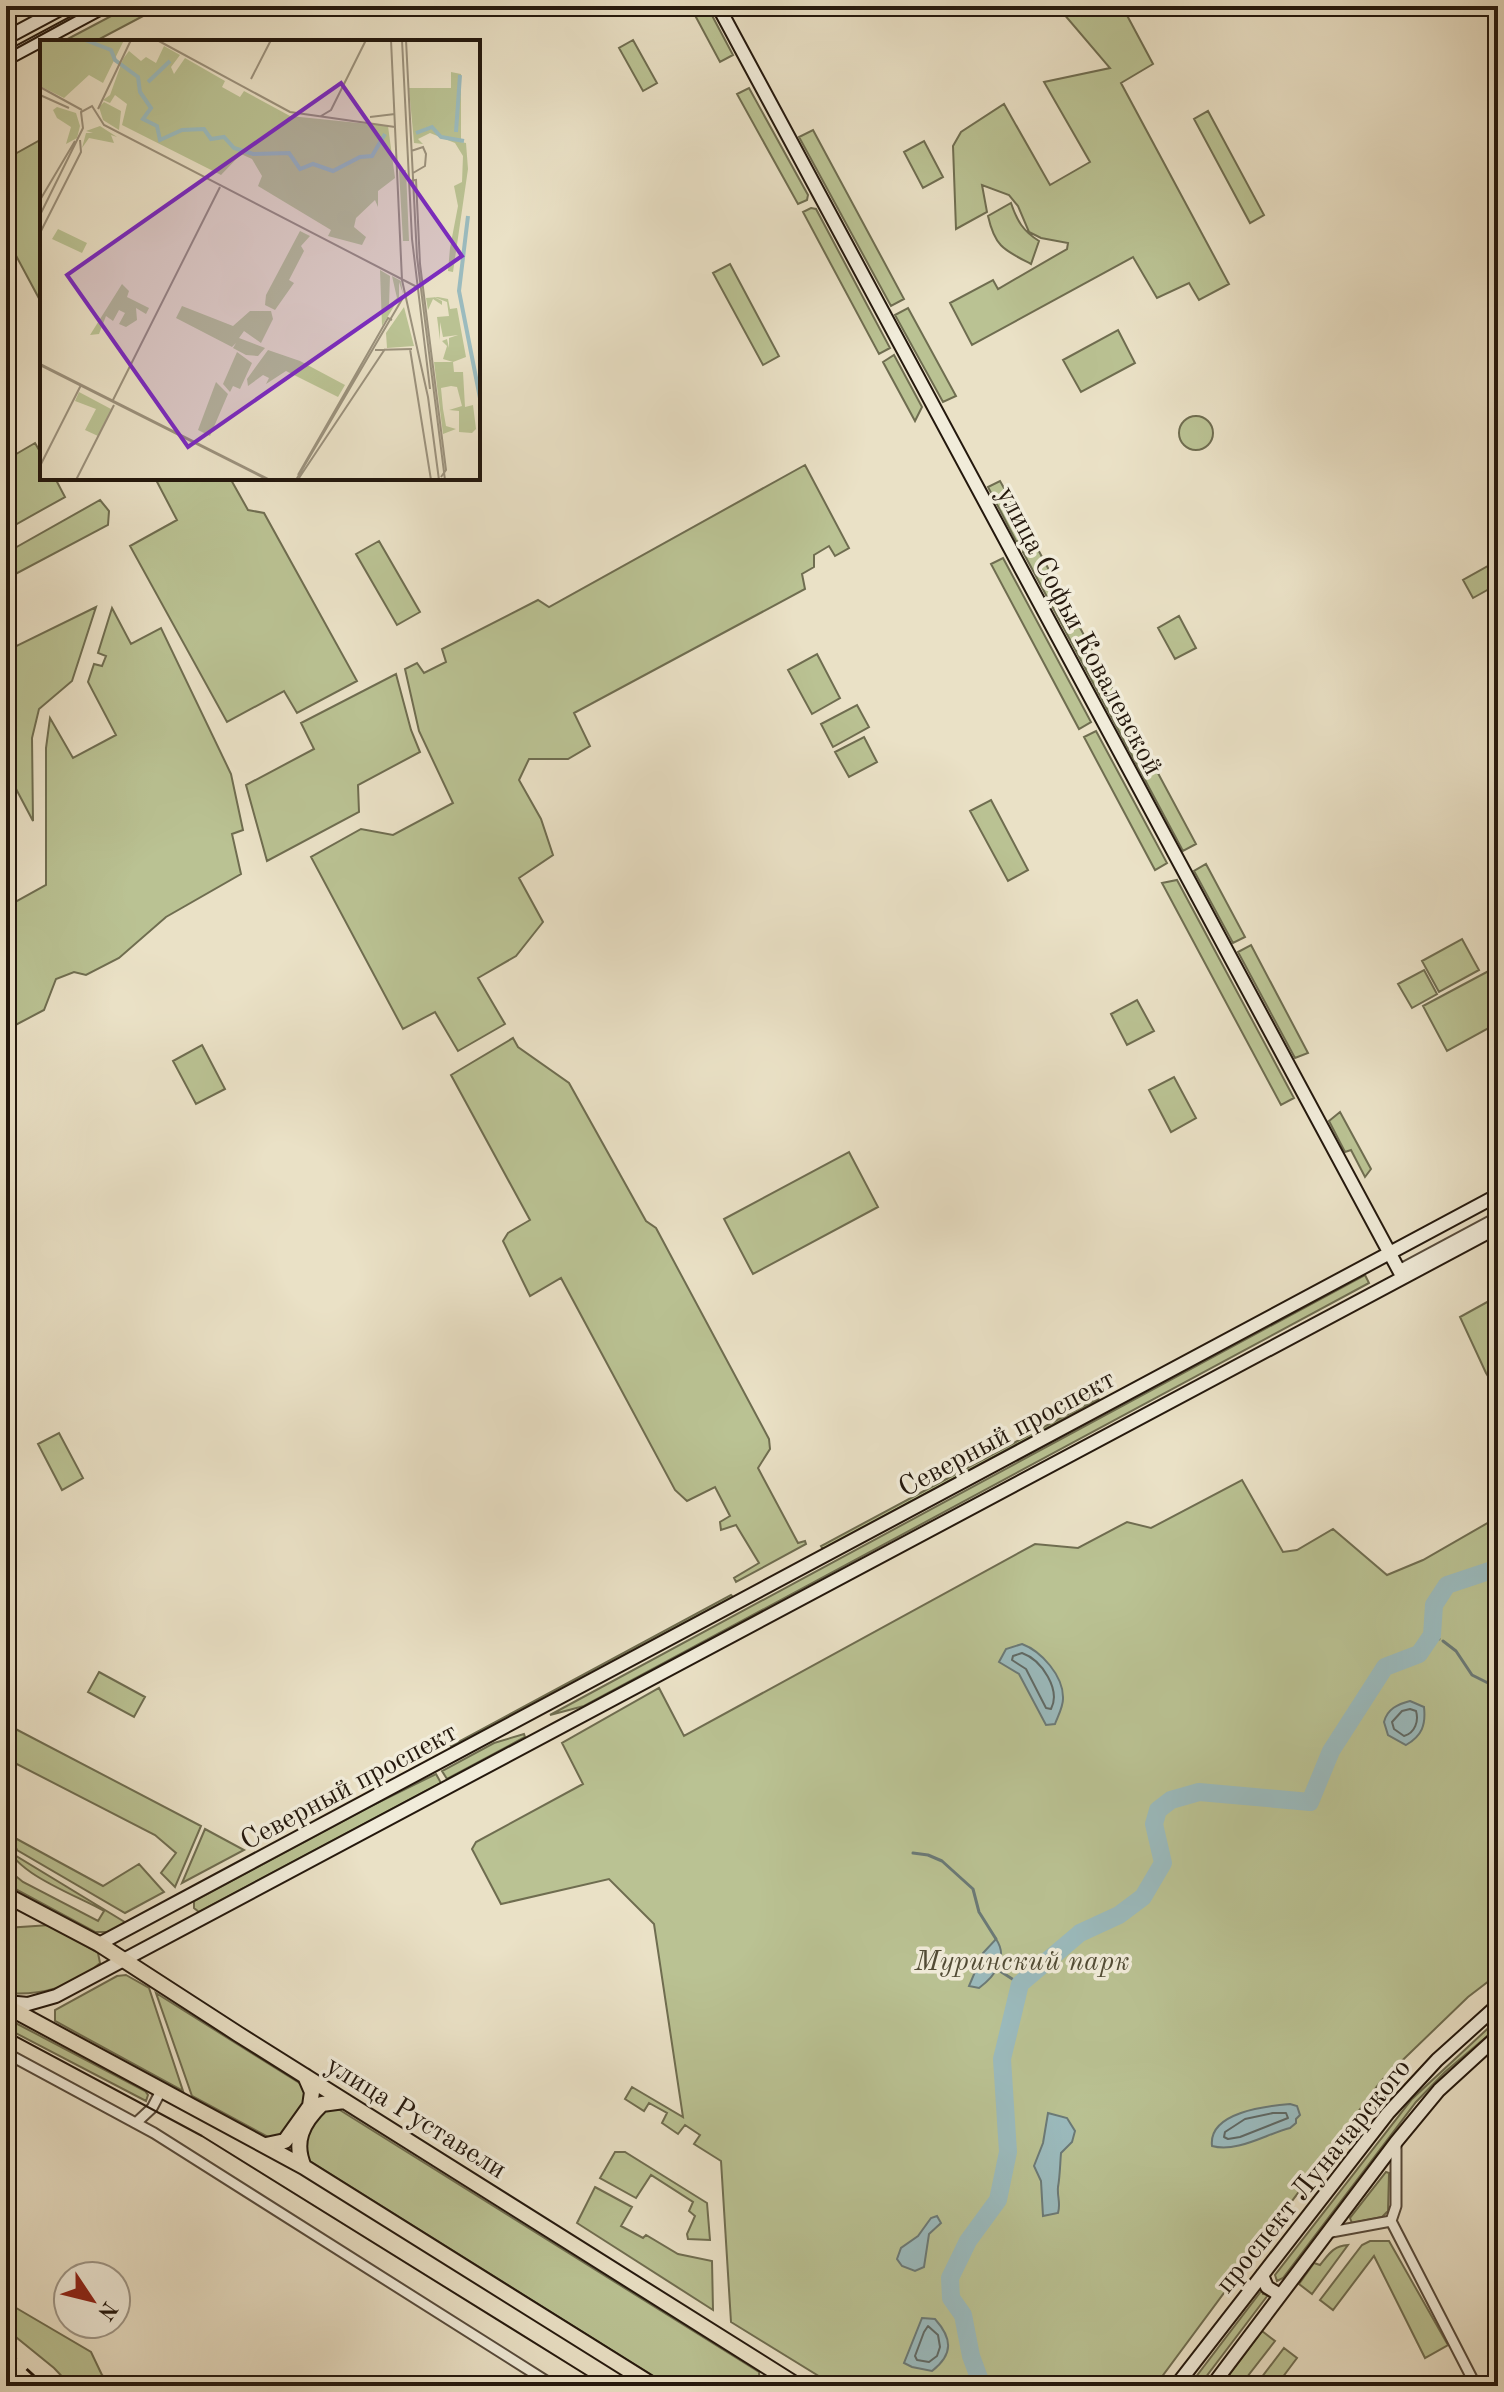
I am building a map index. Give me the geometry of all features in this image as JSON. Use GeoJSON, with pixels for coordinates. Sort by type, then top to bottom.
{"type":"FeatureCollection","features":[{"type":"Feature","properties":{"kind":"main road"},"geometry":{"type":"LineString","coordinates":[[6,38],[66,6]]}},
{"type":"Feature","properties":{"kind":"main road"},"geometry":{"type":"LineString","coordinates":[[41,40],[105,6]]}},
{"type":"Feature","properties":{"kind":"main road","name":"улица Софьи Ковалевской"},"geometry":{"type":"LineString","coordinates":[[718,6],[1400,1273]]}},
{"type":"Feature","properties":{"kind":"main road"},"geometry":{"type":"LineString","coordinates":[[6,59],[40,41]]}},
{"type":"Feature","properties":{"kind":"main road","name":"Северный проспект"},"geometry":{"type":"LineString","coordinates":[[99,1944],[1498,1195]]}},
{"type":"Feature","properties":{"kind":"main road","name":"Северный проспект"},"geometry":{"type":"LineString","coordinates":[[6,2004],[28,2004],[56,1996],[1400,1273],[1498,1227]]}},
{"type":"Feature","properties":{"kind":"main road"},"geometry":{"type":"LineString","coordinates":[[537,1711],[549,1733]]}},
{"type":"Feature","properties":{"kind":"main road","name":"улица Руставели"},"geometry":{"type":"LineString","coordinates":[[6,1895],[99,1944],[798,2386]]}},
{"type":"Feature","properties":{"kind":"main road"},"geometry":{"type":"LineString","coordinates":[[182,1901],[194,1923]]}},
{"type":"Feature","properties":{"kind":"main road"},"geometry":{"type":"LineString","coordinates":[[6,2004],[304,2167],[654,2386]]}},
{"type":"Feature","properties":{"kind":"main road","name":"проспект Луначарского"},"geometry":{"type":"LineString","coordinates":[[1176,2386],[1413,2083],[1498,2005]]}},
{"type":"Feature","properties":{"kind":"main road","name":"проспект Луначарского"},"geometry":{"type":"LineString","coordinates":[[1212,2386],[1396,2142],[1439,2090],[1498,2036]]}},
{"type":"Feature","properties":{"kind":"main road"},"geometry":{"type":"LineString","coordinates":[[266,2145],[279,2143],[291,2136],[310,2106],[312,2092],[305,2076]]}},
{"type":"Feature","properties":{"kind":"main road"},"geometry":{"type":"LineString","coordinates":[[304,2167],[298,2153],[298,2139],[322,2104],[344,2101]]}},
{"type":"Feature","properties":{"kind":"main road"},"geometry":{"type":"LineString","coordinates":[[1262,2275],[1267,2287],[1280,2295]]}},
{"type":"Feature","properties":{"kind":"street","name":"Северный проспект"},"geometry":{"type":"LineString","coordinates":[[1400,1273],[1498,1217]]}},
{"type":"Feature","properties":{"kind":"street"},"geometry":{"type":"LineString","coordinates":[[6,2053],[137,2122],[554,2386]]}},
{"type":"Feature","properties":{"kind":"street"},"geometry":{"type":"LineString","coordinates":[[137,2122],[152,2108],[162,2089]]}},
{"type":"Feature","properties":{"kind":"street"},"geometry":{"type":"LineString","coordinates":[[1396,2142],[1396,2206],[1391,2221],[1476,2386]]}},
{"type":"Feature","properties":{"kind":"street"},"geometry":{"type":"LineString","coordinates":[[1326,2233],[1391,2221]]}},
{"type":"Feature","properties":{"kind":"green space"},"geometry":{"type":"Polygon","coordinates":[[[130,6],[162,6],[98,40],[66,40],[130,6]]]}},
{"type":"Feature","properties":{"kind":"green space"},"geometry":{"type":"Polygon","coordinates":[[[690,6],[707,6],[733,55],[720,62],[690,6]]]}},
{"type":"Feature","properties":{"kind":"green space"},"geometry":{"type":"Polygon","coordinates":[[[1057,6],[1122,6],[1153,64],[1121,83],[1229,284],[1199,300],[1189,283],[1157,298],[1133,257],[972,345],[950,303],[993,280],[998,289],[1067,249],[1068,243],[1041,238],[1029,232],[1018,206],[1009,195],[982,185],[987,212],[956,229],[953,146],[961,132],[1004,104],[1050,185],[1090,162],[1044,82],[1110,68],[1057,6]]]}},
{"type":"Feature","properties":{"kind":"green space"},"geometry":{"type":"Polygon","coordinates":[[[633,40],[657,83],[643,91],[619,48],[633,40]]]}},
{"type":"Feature","properties":{"kind":"green space"},"geometry":{"type":"Polygon","coordinates":[[[749,88],[808,195],[807,200],[798,204],[737,94],[749,88]]]}},
{"type":"Feature","properties":{"kind":"green space"},"geometry":{"type":"Polygon","coordinates":[[[1208,111],[1264,215],[1250,223],[1194,119],[1208,111]]]}},
{"type":"Feature","properties":{"kind":"green space"},"geometry":{"type":"Polygon","coordinates":[[[813,130],[904,299],[891,306],[799,137],[813,130]]]}},
{"type":"Feature","properties":{"kind":"green space"},"geometry":{"type":"Polygon","coordinates":[[[40,140],[40,300],[6,237],[6,159],[40,140]]]}},
{"type":"Feature","properties":{"kind":"green space"},"geometry":{"type":"Polygon","coordinates":[[[924,141],[943,177],[923,188],[904,152],[924,141]]]}},
{"type":"Feature","properties":{"kind":"green space"},"geometry":{"type":"Polygon","coordinates":[[[1011,203],[1021,225],[1039,241],[1031,264],[1002,246],[991,226],[988,216],[1011,203]]]}},
{"type":"Feature","properties":{"kind":"green space"},"geometry":{"type":"Polygon","coordinates":[[[816,209],[890,348],[879,354],[803,212],[816,209]]]}},
{"type":"Feature","properties":{"kind":"green space"},"geometry":{"type":"Polygon","coordinates":[[[730,264],[779,356],[763,365],[713,273],[730,264]]]}},
{"type":"Feature","properties":{"kind":"green space"},"geometry":{"type":"Polygon","coordinates":[[[908,308],[956,396],[943,402],[895,315],[908,308]]]}},
{"type":"Feature","properties":{"kind":"green space"},"geometry":{"type":"Polygon","coordinates":[[[1118,330],[1135,363],[1081,392],[1063,360],[1118,330]]]}},
{"type":"Feature","properties":{"kind":"green space"},"geometry":{"type":"Polygon","coordinates":[[[894,355],[922,407],[915,421],[883,362],[894,355]]]}},
{"type":"Feature","properties":{"kind":"green space"},"geometry":{"type":"Polygon","coordinates":[[[1196,416],[1208,421],[1213,433],[1208,445],[1196,450],[1184,445],[1179,433],[1184,421],[1196,416]]]}},
{"type":"Feature","properties":{"kind":"green space"},"geometry":{"type":"Polygon","coordinates":[[[35,443],[40,452],[40,480],[56,480],[65,497],[6,530],[6,460],[35,443]]]}},
{"type":"Feature","properties":{"kind":"green space"},"geometry":{"type":"Polygon","coordinates":[[[805,465],[849,548],[835,556],[829,546],[814,555],[814,567],[802,574],[805,589],[574,713],[590,746],[568,759],[529,759],[519,780],[541,819],[553,855],[519,878],[543,922],[516,956],[478,978],[505,1024],[458,1051],[435,1012],[403,1029],[311,857],[361,829],[393,835],[453,803],[419,731],[405,669],[417,663],[424,673],[446,662],[442,649],[538,600],[549,607],[805,465]]]}},
{"type":"Feature","properties":{"kind":"green space"},"geometry":{"type":"Polygon","coordinates":[[[156,480],[231,480],[248,510],[264,513],[357,681],[297,713],[284,691],[227,722],[130,546],[177,520],[156,480]]]}},
{"type":"Feature","properties":{"kind":"green space"},"geometry":{"type":"Polygon","coordinates":[[[1000,481],[1031,536],[1020,542],[1016,541],[988,487],[1000,481]]]}},
{"type":"Feature","properties":{"kind":"green space"},"geometry":{"type":"Polygon","coordinates":[[[100,500],[109,511],[108,525],[6,579],[6,553],[100,500]]]}},
{"type":"Feature","properties":{"kind":"green space"},"geometry":{"type":"Polygon","coordinates":[[[379,541],[420,612],[397,625],[356,554],[379,541]]]}},
{"type":"Feature","properties":{"kind":"green space"},"geometry":{"type":"Polygon","coordinates":[[[1034,542],[1196,844],[1183,851],[1023,552],[1024,547],[1034,542]]]}},
{"type":"Feature","properties":{"kind":"green space"},"geometry":{"type":"Polygon","coordinates":[[[1003,558],[1091,722],[1079,729],[991,564],[1003,558]]]}},
{"type":"Feature","properties":{"kind":"green space"},"geometry":{"type":"Polygon","coordinates":[[[1497,561],[1498,584],[1473,598],[1463,580],[1497,561]]]}},
{"type":"Feature","properties":{"kind":"green space"},"geometry":{"type":"Polygon","coordinates":[[[96,607],[72,681],[39,709],[32,738],[33,821],[6,770],[6,651],[96,607]]]}},
{"type":"Feature","properties":{"kind":"green space"},"geometry":{"type":"Polygon","coordinates":[[[112,608],[131,644],[161,628],[231,774],[243,830],[232,834],[241,874],[166,917],[119,958],[86,975],[74,972],[56,979],[44,1010],[6,1030],[6,907],[46,885],[46,748],[50,718],[73,758],[116,735],[88,682],[94,664],[102,666],[106,656],[98,653],[112,608]]]}},
{"type":"Feature","properties":{"kind":"green space"},"geometry":{"type":"Polygon","coordinates":[[[1179,616],[1196,648],[1175,659],[1158,628],[1179,616]]]}},
{"type":"Feature","properties":{"kind":"green space"},"geometry":{"type":"Polygon","coordinates":[[[817,654],[840,698],[812,714],[788,670],[817,654]]]}},
{"type":"Feature","properties":{"kind":"green space"},"geometry":{"type":"Polygon","coordinates":[[[396,674],[420,752],[358,785],[359,812],[267,861],[246,785],[314,749],[301,723],[396,674]]]}},
{"type":"Feature","properties":{"kind":"green space"},"geometry":{"type":"Polygon","coordinates":[[[857,705],[869,727],[833,747],[821,724],[857,705]]]}},
{"type":"Feature","properties":{"kind":"green space"},"geometry":{"type":"Polygon","coordinates":[[[1096,731],[1167,863],[1155,870],[1084,737],[1096,731]]]}},
{"type":"Feature","properties":{"kind":"green space"},"geometry":{"type":"Polygon","coordinates":[[[864,737],[877,762],[849,777],[835,752],[864,737]]]}},
{"type":"Feature","properties":{"kind":"green space"},"geometry":{"type":"Polygon","coordinates":[[[991,800],[1028,870],[1008,881],[970,811],[991,800]]]}},
{"type":"Feature","properties":{"kind":"green space"},"geometry":{"type":"Polygon","coordinates":[[[1206,864],[1245,937],[1233,943],[1194,871],[1206,864]]]}},
{"type":"Feature","properties":{"kind":"green space"},"geometry":{"type":"Polygon","coordinates":[[[1177,880],[1294,1098],[1281,1105],[1162,883],[1177,880]]]}},
{"type":"Feature","properties":{"kind":"green space"},"geometry":{"type":"Polygon","coordinates":[[[1462,939],[1479,970],[1439,992],[1422,961],[1462,939]]]}},
{"type":"Feature","properties":{"kind":"green space"},"geometry":{"type":"Polygon","coordinates":[[[1251,945],[1308,1053],[1295,1058],[1238,952],[1251,945]]]}},
{"type":"Feature","properties":{"kind":"green space"},"geometry":{"type":"Polygon","coordinates":[[[1498,966],[1498,1023],[1447,1051],[1423,1006],[1498,966]]]}},
{"type":"Feature","properties":{"kind":"green space"},"geometry":{"type":"Polygon","coordinates":[[[1424,970],[1437,994],[1412,1008],[1398,984],[1424,970]]]}},
{"type":"Feature","properties":{"kind":"green space"},"geometry":{"type":"Polygon","coordinates":[[[1137,1000],[1154,1031],[1127,1045],[1111,1014],[1137,1000]]]}},
{"type":"Feature","properties":{"kind":"green space"},"geometry":{"type":"Polygon","coordinates":[[[513,1038],[518,1047],[569,1083],[646,1221],[656,1228],[769,1439],[770,1449],[758,1468],[798,1543],[805,1541],[806,1544],[736,1582],[734,1578],[759,1563],[736,1525],[721,1530],[720,1522],[730,1516],[715,1487],[687,1501],[675,1490],[561,1278],[530,1296],[503,1241],[508,1233],[530,1220],[451,1075],[513,1038]]]}},
{"type":"Feature","properties":{"kind":"green space"},"geometry":{"type":"Polygon","coordinates":[[[202,1045],[225,1089],[196,1104],[173,1061],[202,1045]]]}},
{"type":"Feature","properties":{"kind":"green space"},"geometry":{"type":"Polygon","coordinates":[[[1174,1077],[1196,1118],[1171,1132],[1149,1090],[1174,1077]]]}},
{"type":"Feature","properties":{"kind":"green space"},"geometry":{"type":"Polygon","coordinates":[[[1340,1112],[1371,1169],[1365,1177],[1351,1150],[1345,1152],[1329,1121],[1340,1112]]]}},
{"type":"Feature","properties":{"kind":"green space"},"geometry":{"type":"Polygon","coordinates":[[[849,1152],[878,1207],[753,1274],[724,1219],[849,1152]]]}},
{"type":"Feature","properties":{"kind":"green space"},"geometry":{"type":"Polygon","coordinates":[[[1365,1275],[1369,1283],[584,1706],[550,1715],[1365,1275]]]}},
{"type":"Feature","properties":{"kind":"green space"},"geometry":{"type":"Polygon","coordinates":[[[1498,1296],[1498,1392],[1460,1317],[1498,1296]]]}},
{"type":"Feature","properties":{"kind":"green space"},"geometry":{"type":"Polygon","coordinates":[[[1098,1398],[823,1549],[821,1546],[1098,1398]]]}},
{"type":"Feature","properties":{"kind":"green space"},"geometry":{"type":"Polygon","coordinates":[[[59,1433],[83,1478],[62,1490],[38,1444],[59,1433]]]}},
{"type":"Feature","properties":{"kind":"green space","name":"Муринский парк"},"geometry":{"type":"Polygon","coordinates":[[[1242,1480],[1283,1552],[1297,1550],[1333,1529],[1387,1575],[1423,1560],[1498,1517],[1498,1974],[1468,1997],[1381,2081],[1155,2386],[835,2386],[731,2322],[721,2161],[694,2144],[700,2135],[685,2125],[678,2134],[662,2123],[667,2113],[649,2103],[644,2111],[625,2099],[632,2087],[683,2117],[654,1924],[609,1879],[501,1904],[472,1849],[476,1842],[583,1784],[562,1743],[659,1688],[684,1736],[1035,1544],[1078,1548],[1127,1522],[1151,1528],[1242,1480]]]}},
{"type":"Feature","properties":{"kind":"green space"},"geometry":{"type":"Polygon","coordinates":[[[731,1595],[733,1597],[452,1748],[451,1746],[731,1595]]]}},
{"type":"Feature","properties":{"kind":"green space"},"geometry":{"type":"Polygon","coordinates":[[[99,1672],[145,1697],[134,1717],[88,1692],[99,1672]]]}},
{"type":"Feature","properties":{"kind":"green space"},"geometry":{"type":"Polygon","coordinates":[[[6,1724],[201,1826],[175,1887],[161,1873],[176,1853],[155,1835],[9,1760],[6,1770],[6,1724]]]}},
{"type":"Feature","properties":{"kind":"green space"},"geometry":{"type":"Polygon","coordinates":[[[524,1734],[525,1737],[447,1779],[442,1771],[494,1743],[524,1734]]]}},
{"type":"Feature","properties":{"kind":"green space"},"geometry":{"type":"Polygon","coordinates":[[[436,1774],[441,1783],[199,1912],[194,1908],[194,1901],[436,1774]]]}},
{"type":"Feature","properties":{"kind":"green space"},"geometry":{"type":"Polygon","coordinates":[[[6,1786],[15,1838],[103,1886],[139,1864],[164,1892],[125,1913],[17,1850],[6,1826],[6,1786]]]}},
{"type":"Feature","properties":{"kind":"green space"},"geometry":{"type":"Polygon","coordinates":[[[205,1829],[244,1850],[182,1883],[205,1829]]]}},
{"type":"Feature","properties":{"kind":"green space"},"geometry":{"type":"Polygon","coordinates":[[[6,1840],[13,1854],[128,1924],[108,1932],[95,1932],[6,1884],[6,1868],[23,1882],[98,1921],[104,1911],[31,1873],[10,1852],[6,1840]]]}},
{"type":"Feature","properties":{"kind":"green space"},"geometry":{"type":"Polygon","coordinates":[[[50,1925],[98,1953],[100,1963],[79,1978],[56,1988],[31,1993],[6,1993],[6,1928],[50,1925]]]}},
{"type":"Feature","properties":{"kind":"green space"},"geometry":{"type":"Polygon","coordinates":[[[126,1975],[149,1988],[183,2091],[55,2021],[55,2010],[117,1976],[126,1975]]]}},
{"type":"Feature","properties":{"kind":"green space"},"geometry":{"type":"Polygon","coordinates":[[[156,1993],[301,2084],[308,2098],[285,2136],[270,2138],[192,2096],[156,1993]]]}},
{"type":"Feature","properties":{"kind":"green space"},"geometry":{"type":"Polygon","coordinates":[[[6,2018],[145,2091],[148,2095],[146,2101],[6,2028],[6,2018]]]}},
{"type":"Feature","properties":{"kind":"green space"},"geometry":{"type":"Polygon","coordinates":[[[1498,2019],[1498,2027],[1445,2072],[1416,2102],[1283,2278],[1277,2281],[1275,2275],[1412,2099],[1498,2019]]]}},
{"type":"Feature","properties":{"kind":"green space"},"geometry":{"type":"Polygon","coordinates":[[[335,2107],[759,2372],[760,2386],[669,2386],[308,2160],[302,2141],[320,2111],[335,2107]]]}},
{"type":"Feature","properties":{"kind":"green space"},"geometry":{"type":"Polygon","coordinates":[[[615,2152],[625,2152],[707,2203],[710,2240],[688,2239],[687,2234],[695,2216],[689,2211],[693,2202],[651,2175],[636,2198],[600,2178],[615,2152]]]}},
{"type":"Feature","properties":{"kind":"green space"},"geometry":{"type":"Polygon","coordinates":[[[1386,2172],[1389,2173],[1388,2211],[1382,2217],[1352,2223],[1350,2218],[1386,2172]]]}},
{"type":"Feature","properties":{"kind":"green space"},"geometry":{"type":"Polygon","coordinates":[[[595,2187],[632,2207],[621,2226],[643,2238],[646,2235],[678,2254],[712,2261],[713,2310],[577,2223],[595,2187]]]}},
{"type":"Feature","properties":{"kind":"green space"},"geometry":{"type":"Polygon","coordinates":[[[1370,2241],[1389,2241],[1448,2345],[1425,2358],[1374,2256],[1333,2310],[1320,2300],[1362,2245],[1370,2241]]]}},
{"type":"Feature","properties":{"kind":"green space"},"geometry":{"type":"Polygon","coordinates":[[[1348,2245],[1312,2294],[1299,2284],[1314,2263],[1320,2265],[1335,2249],[1348,2245]]]}},
{"type":"Feature","properties":{"kind":"green space"},"geometry":{"type":"Polygon","coordinates":[[[1262,2290],[1263,2294],[1268,2295],[1199,2386],[1189,2386],[1262,2290]]]}},
{"type":"Feature","properties":{"kind":"green space"},"geometry":{"type":"Polygon","coordinates":[[[6,2302],[52,2329],[52,2340],[71,2340],[91,2352],[102,2375],[116,2386],[71,2386],[6,2329],[6,2302]]]}},
{"type":"Feature","properties":{"kind":"green space"},"geometry":{"type":"Polygon","coordinates":[[[1262,2331],[1275,2341],[1240,2386],[1226,2379],[1262,2331]]]}},
{"type":"Feature","properties":{"kind":"green space"},"geometry":{"type":"Polygon","coordinates":[[[1284,2348],[1297,2358],[1276,2386],[1255,2386],[1284,2348]]]}},
{"type":"Feature","properties":{"kind":"water"},"geometry":{"type":"Polygon","coordinates":[[[1022,1644],[1044,1658],[1060,1682],[1063,1702],[1055,1724],[1046,1725],[1019,1674],[999,1662],[1006,1649],[1022,1644]]]}},
{"type":"Feature","properties":{"kind":"water"},"geometry":{"type":"Polygon","coordinates":[[[1410,1701],[1424,1707],[1424,1719],[1419,1734],[1406,1745],[1388,1735],[1384,1722],[1394,1708],[1410,1701]]]}},
{"type":"Feature","properties":{"kind":"water"},"geometry":{"type":"Polygon","coordinates":[[[996,1939],[1001,1953],[998,1966],[979,1988],[969,1986],[983,1953],[996,1939]]]}},
{"type":"Feature","properties":{"kind":"water"},"geometry":{"type":"Polygon","coordinates":[[[1290,2104],[1297,2106],[1300,2115],[1290,2128],[1241,2145],[1212,2146],[1213,2135],[1219,2125],[1229,2118],[1254,2109],[1290,2104]]]}},
{"type":"Feature","properties":{"kind":"water"},"geometry":{"type":"Polygon","coordinates":[[[1048,2113],[1067,2118],[1075,2131],[1072,2142],[1061,2153],[1058,2213],[1043,2216],[1041,2181],[1034,2166],[1043,2143],[1048,2113]]]}},
{"type":"Feature","properties":{"kind":"water"},"geometry":{"type":"Polygon","coordinates":[[[937,2216],[941,2223],[929,2234],[924,2267],[915,2271],[902,2266],[897,2259],[901,2248],[918,2236],[931,2218],[937,2216]]]}},
{"type":"Feature","properties":{"kind":"water"},"geometry":{"type":"Polygon","coordinates":[[[922,2318],[935,2319],[947,2339],[947,2352],[932,2371],[904,2363],[922,2318]]]}},
{"type":"Feature","properties":{"kind":"waterway"},"geometry":{"type":"LineString","coordinates":[[982,2386],[971,2356],[963,2315],[951,2298],[950,2278],[968,2241],[998,2200],[1008,2152],[1002,2059],[1020,1984],[1080,1933],[1119,1915],[1143,1897],[1163,1863],[1154,1824],[1158,1810],[1171,1800],[1199,1792],[1310,1802],[1331,1751],[1385,1667],[1419,1654],[1432,1635],[1434,1605],[1447,1585],[1498,1568]]}},
{"type":"Feature","properties":{"kind":"waterway"},"geometry":{"type":"LineString","coordinates":[[1432,1635],[1439,1639]]}},
{"type":"Feature","properties":{"kind":"waterway"},"geometry":{"type":"LineString","coordinates":[[1443,1641],[1456,1651],[1472,1675],[1498,1688]]}},
{"type":"Feature","properties":{"kind":"waterway"},"geometry":{"type":"LineString","coordinates":[[913,1853],[942,1861],[973,1889],[979,1912],[996,1939]]}},
{"type":"Feature","properties":{"kind":"waterway"},"geometry":{"type":"LineString","coordinates":[[997,1963],[1000,1971],[1020,1984]]}},
{"type":"Feature","properties":{"kind":"tram line"},"geometry":{"type":"LineString","coordinates":[[6,54],[94,6]]}},
{"type":"Feature","properties":{"kind":"tram line"},"geometry":{"type":"LineString","coordinates":[[6,2031],[202,2136],[604,2386]]}},
{"type":"Feature","properties":{"kind":"railway"},"geometry":{"type":"LineString","coordinates":[[6,2350],[45,2386]]}}]}
